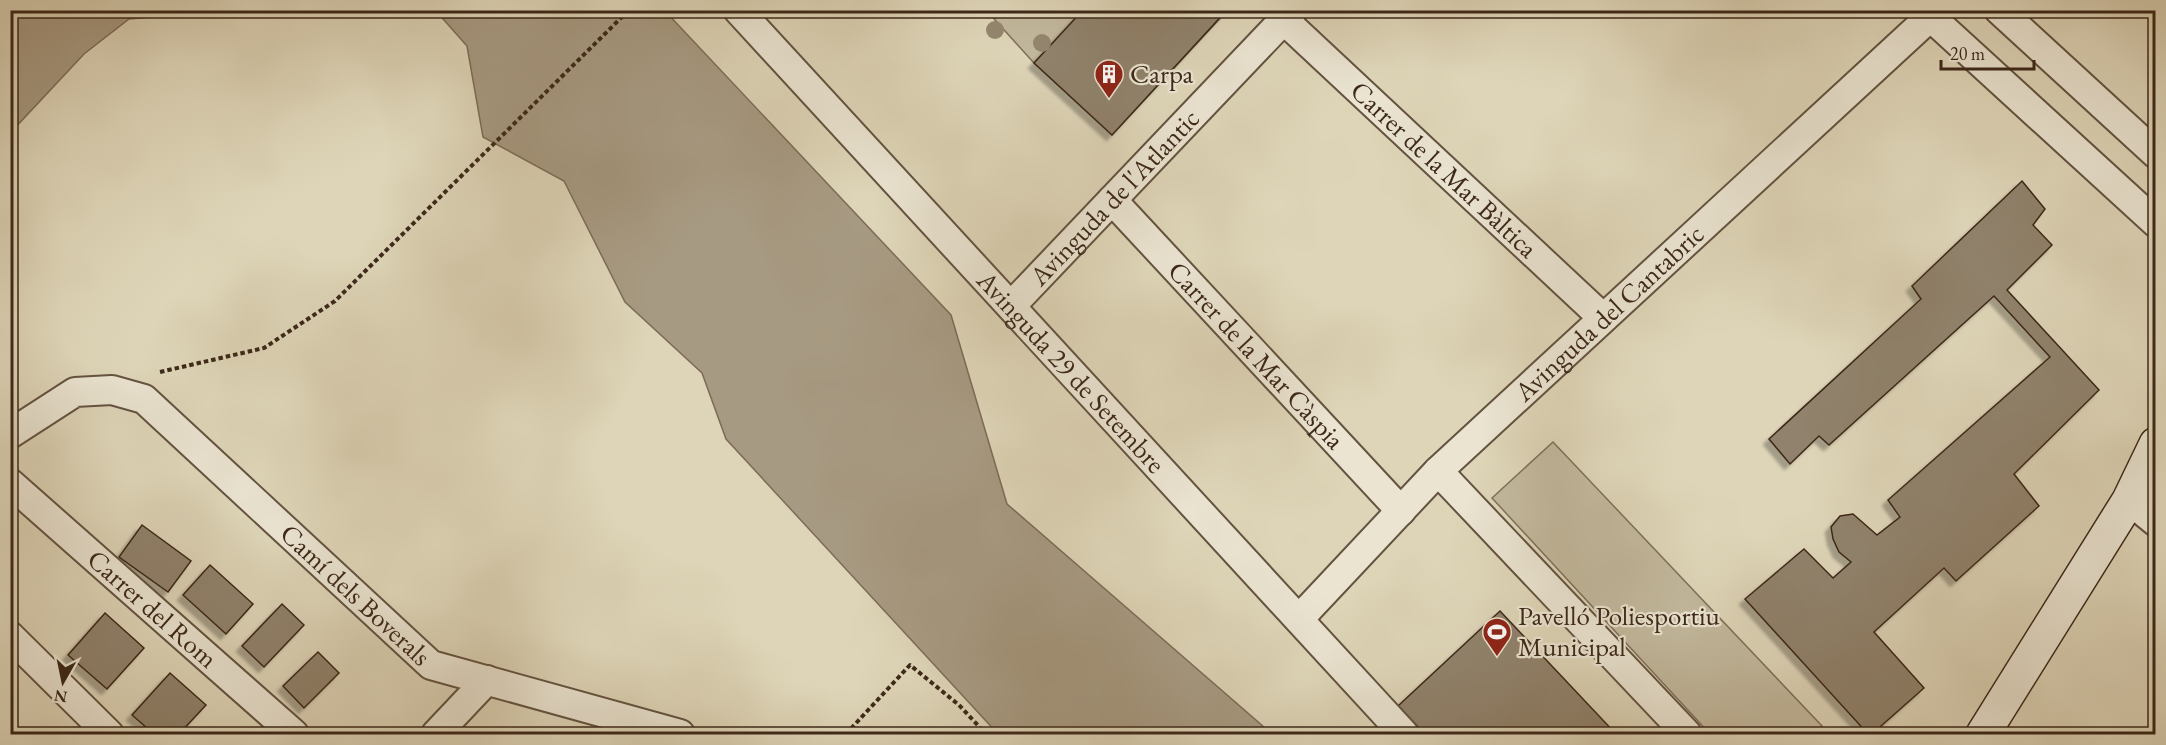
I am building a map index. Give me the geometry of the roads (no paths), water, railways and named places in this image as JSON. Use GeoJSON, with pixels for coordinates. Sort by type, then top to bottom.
{"type":"FeatureCollection","features":[{"type":"Feature","properties":{"kind":"street","name":"Avinguda 29 de Setembre"},"geometry":{"type":"LineString","coordinates":[[738,10],[1404,735]]}},
{"type":"Feature","properties":{"kind":"street"},"geometry":{"type":"LineString","coordinates":[[1999,10],[2156,154]]}},
{"type":"Feature","properties":{"kind":"street"},"geometry":{"type":"LineString","coordinates":[[1927,14],[2156,223]]}},
{"type":"Feature","properties":{"kind":"street","name":"Avinguda del Cantabric"},"geometry":{"type":"LineString","coordinates":[[1299,619],[1438,471],[1927,14]]}},
{"type":"Feature","properties":{"kind":"street","name":"Avinguda de l'Atlantic"},"geometry":{"type":"LineString","coordinates":[[1011,306],[1289,15]]}},
{"type":"Feature","properties":{"kind":"street","name":"Carrer de la Mar Bàltica"},"geometry":{"type":"LineString","coordinates":[[1289,15],[1604,318]]}},
{"type":"Feature","properties":{"kind":"street","name":"Carrer de la Mar Càspia"},"geometry":{"type":"LineString","coordinates":[[1112,200],[1401,511]]}},
{"type":"Feature","properties":{"kind":"street","name":"Camí dels Boverals"},"geometry":{"type":"LineString","coordinates":[[10,434],[75,392],[112,390],[144,399],[431,664],[680,735]]}},
{"type":"Feature","properties":{"kind":"street"},"geometry":{"type":"LineString","coordinates":[[1983,735],[2128,500],[2156,444]]}},
{"type":"Feature","properties":{"kind":"street"},"geometry":{"type":"LineString","coordinates":[[1438,471],[1687,735]]}},
{"type":"Feature","properties":{"kind":"street","name":"Carrer del Rom"},"geometry":{"type":"LineString","coordinates":[[10,483],[294,735]]}},
{"type":"Feature","properties":{"kind":"street"},"geometry":{"type":"LineString","coordinates":[[2128,500],[2156,522]]}},
{"type":"Feature","properties":{"kind":"street"},"geometry":{"type":"LineString","coordinates":[[10,636],[109,735]]}},
{"type":"Feature","properties":{"kind":"street"},"geometry":{"type":"LineString","coordinates":[[436,735],[487,680]]}},
{"type":"Feature","properties":{"kind":"place","name":"Carpa"},"geometry":{"type":"Point","coordinates":[1109,100]}},
{"type":"Feature","properties":{"kind":"place","name":"Pavelló Poliesportiu Municipal"},"geometry":{"type":"Point","coordinates":[1497,658]}}]}
